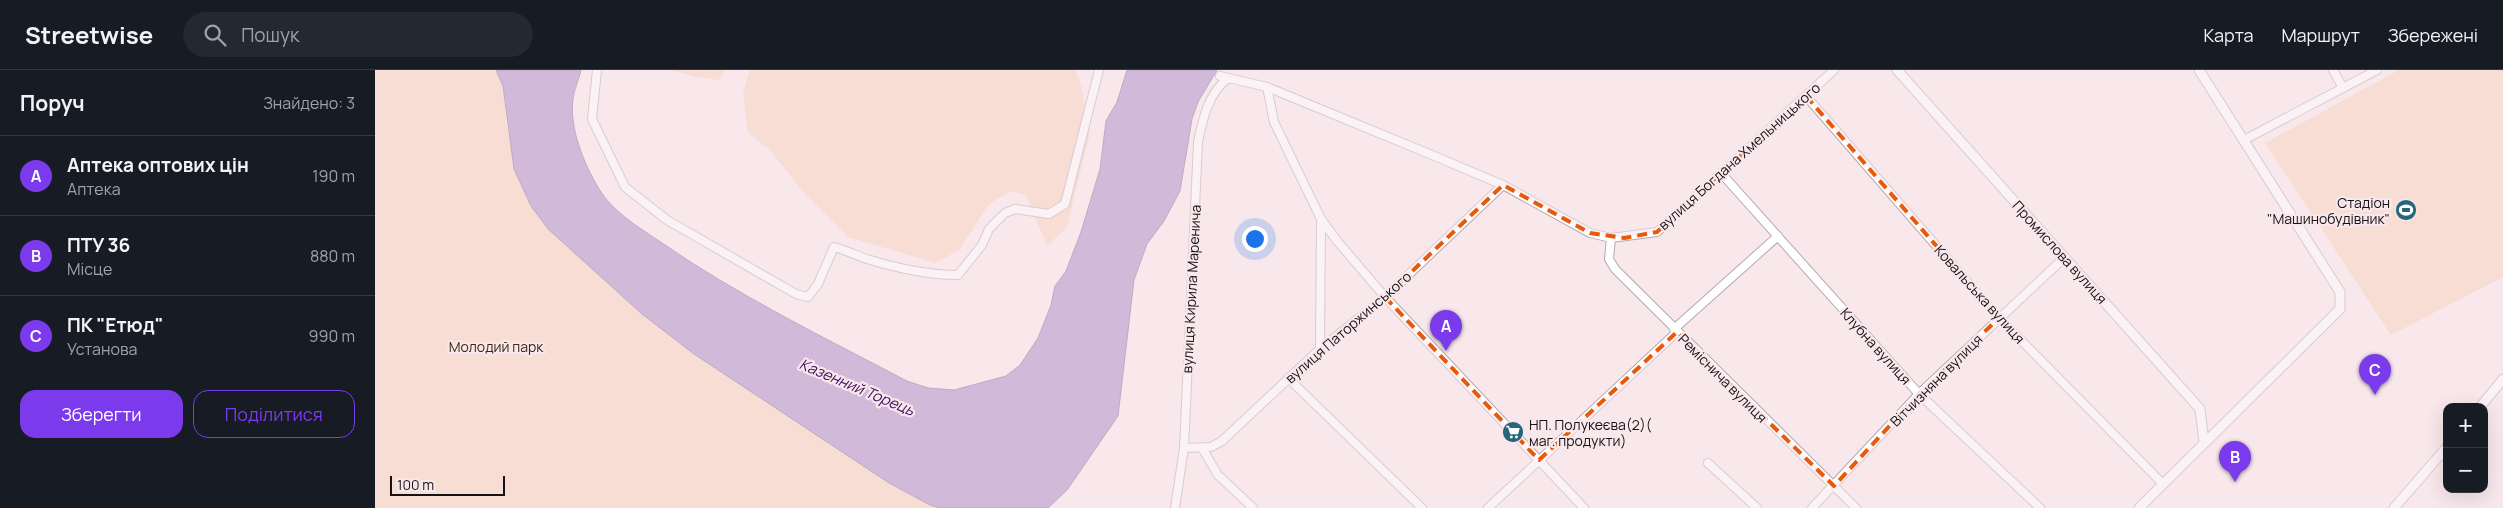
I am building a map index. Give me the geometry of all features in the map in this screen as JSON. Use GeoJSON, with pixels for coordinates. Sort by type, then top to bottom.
{"type":"FeatureCollection","features":[{"type":"Feature","properties":{"kind":"street"},"geometry":{"type":"LineString","coordinates":[[597,70],[592,119],[625,187],[667,220],[796,294],[808,297],[818,284],[834,246],[866,258],[919,271],[937,275],[958,275],[982,245],[989,229],[1005,213],[1015,209],[1049,214],[1065,204],[1099,70]]}},
{"type":"Feature","properties":{"kind":"street","name":"вулиця Богдана Хмельницького"},"geometry":{"type":"LineString","coordinates":[[1219,76],[1267,88],[1503,185],[1590,233],[1611,238],[1657,232],[1834,70]]}},
{"type":"Feature","properties":{"kind":"street","name":"Промислова вулиця"},"geometry":{"type":"LineString","coordinates":[[1897,70],[2200,409],[2204,442]]}},
{"type":"Feature","properties":{"kind":"street"},"geometry":{"type":"LineString","coordinates":[[2139,508],[2340,309],[2340,292],[2199,70]]}},
{"type":"Feature","properties":{"kind":"street"},"geometry":{"type":"LineString","coordinates":[[2333,70],[2343,88]]}},
{"type":"Feature","properties":{"kind":"street"},"geometry":{"type":"LineString","coordinates":[[2244,140],[2377,70]]}},
{"type":"Feature","properties":{"kind":"street","name":"вулиця Кирила Маренича"},"geometry":{"type":"LineString","coordinates":[[1175,508],[1183,448],[1198,142],[1203,116],[1213,94],[1228,78]]}},
{"type":"Feature","properties":{"kind":"street"},"geometry":{"type":"LineString","coordinates":[[1267,88],[1274,122],[1321,219],[1385,297],[1584,508]]}},
{"type":"Feature","properties":{"kind":"street","name":"Ковальська вулиця"},"geometry":{"type":"LineString","coordinates":[[1806,96],[1999,318],[2163,484]]}},
{"type":"Feature","properties":{"kind":"street","name":"Клубна вулиця"},"geometry":{"type":"LineString","coordinates":[[1721,173],[1919,394],[2041,508]]}},
{"type":"Feature","properties":{"kind":"street","name":"вулиця Паторжинського"},"geometry":{"type":"LineString","coordinates":[[1183,448],[1211,447],[1222,441],[1320,349],[1385,297],[1503,185]]}},
{"type":"Feature","properties":{"kind":"street"},"geometry":{"type":"LineString","coordinates":[[1320,349],[1321,219]]}},
{"type":"Feature","properties":{"kind":"street"},"geometry":{"type":"LineString","coordinates":[[1487,508],[1675,330],[1778,236]]}},
{"type":"Feature","properties":{"kind":"street","name":"Реміснича вулиця"},"geometry":{"type":"LineString","coordinates":[[1611,238],[1609,259],[1615,269],[1856,508]]}},
{"type":"Feature","properties":{"kind":"street","name":"Вітчизняна вулиця"},"geometry":{"type":"LineString","coordinates":[[1812,508],[1919,394],[2065,257]]}},
{"type":"Feature","properties":{"kind":"street"},"geometry":{"type":"LineString","coordinates":[[1288,378],[1422,508]]}},
{"type":"Feature","properties":{"kind":"street"},"geometry":{"type":"LineString","coordinates":[[2483,403],[2503,378]]}},
{"type":"Feature","properties":{"kind":"street"},"geometry":{"type":"LineString","coordinates":[[1202,448],[1217,475],[1253,508]]}},
{"type":"Feature","properties":{"kind":"street"},"geometry":{"type":"LineString","coordinates":[[2394,508],[2446,448]]}},
{"type":"Feature","properties":{"kind":"street"},"geometry":{"type":"LineString","coordinates":[[1708,463],[1757,508]]}},
{"type":"Feature","properties":{"kind":"highlighted area"},"geometry":{"type":"Polygon","coordinates":[[[1806,96],[1999,318],[1919,394],[1834,486],[1677,332],[1539,460],[1385,297],[1503,185],[1590,233],[1624,238],[1657,232],[1806,96]]]}},
{"type":"Feature","properties":{"kind":"green space","name":"Молодий парк"},"geometry":{"type":"Polygon","coordinates":[[[375,70],[496,70],[503,86],[507,127],[531,206],[548,229],[642,314],[694,354],[889,483],[940,508],[375,508],[375,70]]]}},
{"type":"Feature","properties":{"kind":"green space"},"geometry":{"type":"Polygon","coordinates":[[[670,70],[725,70],[719,80],[696,77],[670,70]]]}},
{"type":"Feature","properties":{"kind":"green space"},"geometry":{"type":"Polygon","coordinates":[[[750,70],[1075,70],[1081,85],[1090,133],[1067,227],[1047,246],[1026,195],[1011,191],[989,204],[959,250],[936,263],[848,237],[803,192],[770,150],[748,133],[743,93],[750,70]]]}},
{"type":"Feature","properties":{"kind":"green space","name":"Стадіон \"Машинобудівник\""},"geometry":{"type":"Polygon","coordinates":[[[2399,70],[2503,70],[2503,277],[2391,335],[2265,143],[2399,70]]]}},
{"type":"Feature","properties":{"kind":"water","name":"Казенний Торець"},"geometry":{"type":"Polygon","coordinates":[[[496,70],[581,70],[574,92],[572,110],[579,146],[593,179],[604,197],[626,218],[689,261],[812,332],[907,381],[928,388],[954,390],[1006,376],[1020,365],[1038,338],[1051,305],[1055,286],[1066,271],[1081,232],[1100,169],[1106,121],[1117,102],[1127,70],[1217,70],[1198,102],[1192,119],[1180,191],[1164,221],[1147,244],[1134,280],[1118,416],[1067,490],[1048,508],[940,508],[930,505],[889,483],[694,354],[642,314],[548,229],[531,206],[514,169],[503,86],[496,70]]]}},
{"type":"Feature","properties":{"kind":"place","name":"Стадіон \"Машинобудівник\""},"geometry":{"type":"Point","coordinates":[2406,210]}},
{"type":"Feature","properties":{"kind":"place","name":"Аптека оптових цін"},"geometry":{"type":"Point","coordinates":[1446,351]}},
{"type":"Feature","properties":{"kind":"place","name":"ПК \"Етюд\""},"geometry":{"type":"Point","coordinates":[2375,395]}},
{"type":"Feature","properties":{"kind":"place","name":"НП. Полукеєва(2)( маг. продукти)"},"geometry":{"type":"Point","coordinates":[1513,432]}},
{"type":"Feature","properties":{"kind":"place","name":"ПТУ 36"},"geometry":{"type":"Point","coordinates":[2235,482]}}]}
